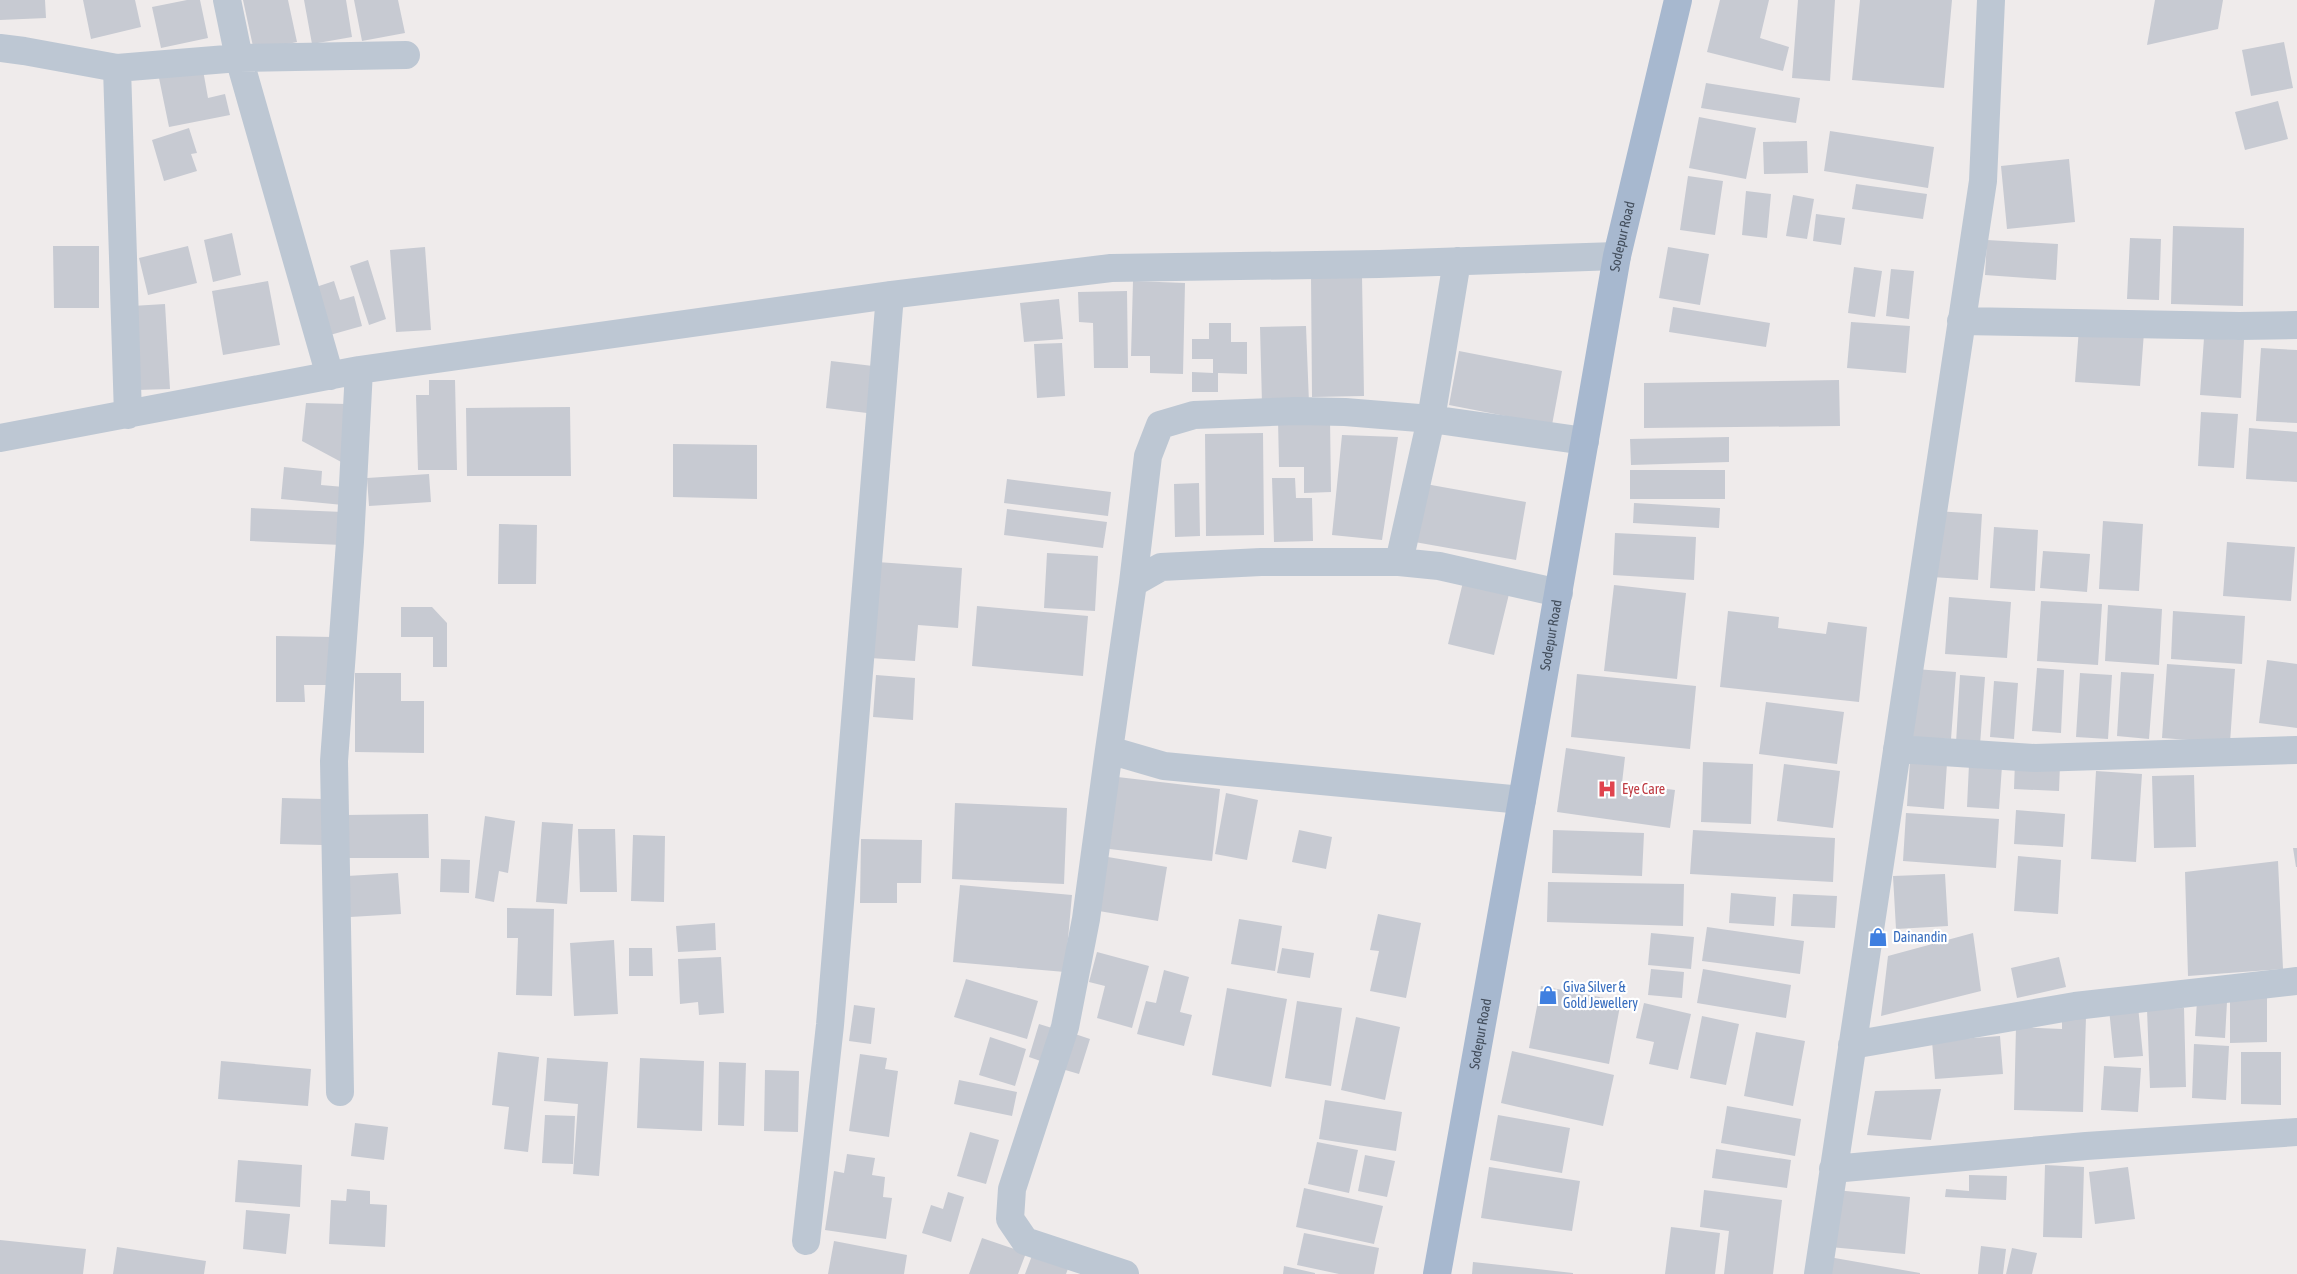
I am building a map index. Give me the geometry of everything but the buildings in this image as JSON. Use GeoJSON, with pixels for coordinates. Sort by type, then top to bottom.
{"type":"FeatureCollection","features":[{"type":"Feature","properties":{"kind":"main road","name":"Sodepur Road"},"geometry":{"type":"LineString","coordinates":[[1436,1274],[1618,256],[1678,0]]}},
{"type":"Feature","properties":{"kind":"street"},"geometry":{"type":"LineString","coordinates":[[228,0],[239,58],[330,376]]}},
{"type":"Feature","properties":{"kind":"street"},"geometry":{"type":"LineString","coordinates":[[1818,1274],[1983,181],[1991,0]]}},
{"type":"Feature","properties":{"kind":"street"},"geometry":{"type":"LineString","coordinates":[[0,48],[117,68],[239,58],[406,54]]}},
{"type":"Feature","properties":{"kind":"street"},"geometry":{"type":"LineString","coordinates":[[117,68],[128,415]]}},
{"type":"Feature","properties":{"kind":"street"},"geometry":{"type":"LineString","coordinates":[[0,438],[360,370],[890,295],[1111,268],[1618,256]]}},
{"type":"Feature","properties":{"kind":"street"},"geometry":{"type":"LineString","coordinates":[[1399,562],[1431,419],[1457,261]]}},
{"type":"Feature","properties":{"kind":"street"},"geometry":{"type":"LineString","coordinates":[[806,1241],[830,1026],[890,295]]}},
{"type":"Feature","properties":{"kind":"street"},"geometry":{"type":"LineString","coordinates":[[1961,321],[2238,326],[2297,325]]}},
{"type":"Feature","properties":{"kind":"street"},"geometry":{"type":"LineString","coordinates":[[340,1092],[334,761],[360,370]]}},
{"type":"Feature","properties":{"kind":"street"},"geometry":{"type":"LineString","coordinates":[[1125,1274],[1025,1241],[1010,1219],[1012,1190],[1065,1027],[1086,919],[1133,583],[1148,456],[1160,425],[1194,415],[1296,411],[1431,419],[1585,441]]}},
{"type":"Feature","properties":{"kind":"street"},"geometry":{"type":"LineString","coordinates":[[1133,583],[1161,567],[1261,562],[1399,562],[1439,566],[1559,593]]}},
{"type":"Feature","properties":{"kind":"street"},"geometry":{"type":"LineString","coordinates":[[1896,749],[2035,758],[2297,750]]}},
{"type":"Feature","properties":{"kind":"street"},"geometry":{"type":"LineString","coordinates":[[1109,750],[1164,766],[1522,800]]}},
{"type":"Feature","properties":{"kind":"street"},"geometry":{"type":"LineString","coordinates":[[1852,1045],[2075,1006],[2297,981]]}},
{"type":"Feature","properties":{"kind":"street"},"geometry":{"type":"LineString","coordinates":[[1833,1169],[2086,1146],[2297,1132]]}},
{"type":"Feature","properties":{"kind":"place","name":"Eye Care"},"geometry":{"type":"Point","coordinates":[1607,789]}},
{"type":"Feature","properties":{"kind":"place","name":"Dainandin"},"geometry":{"type":"Point","coordinates":[1878,937]}},
{"type":"Feature","properties":{"kind":"place","name":"Giva Silver & Gold Jewellery"},"geometry":{"type":"Point","coordinates":[1548,995]}}]}
